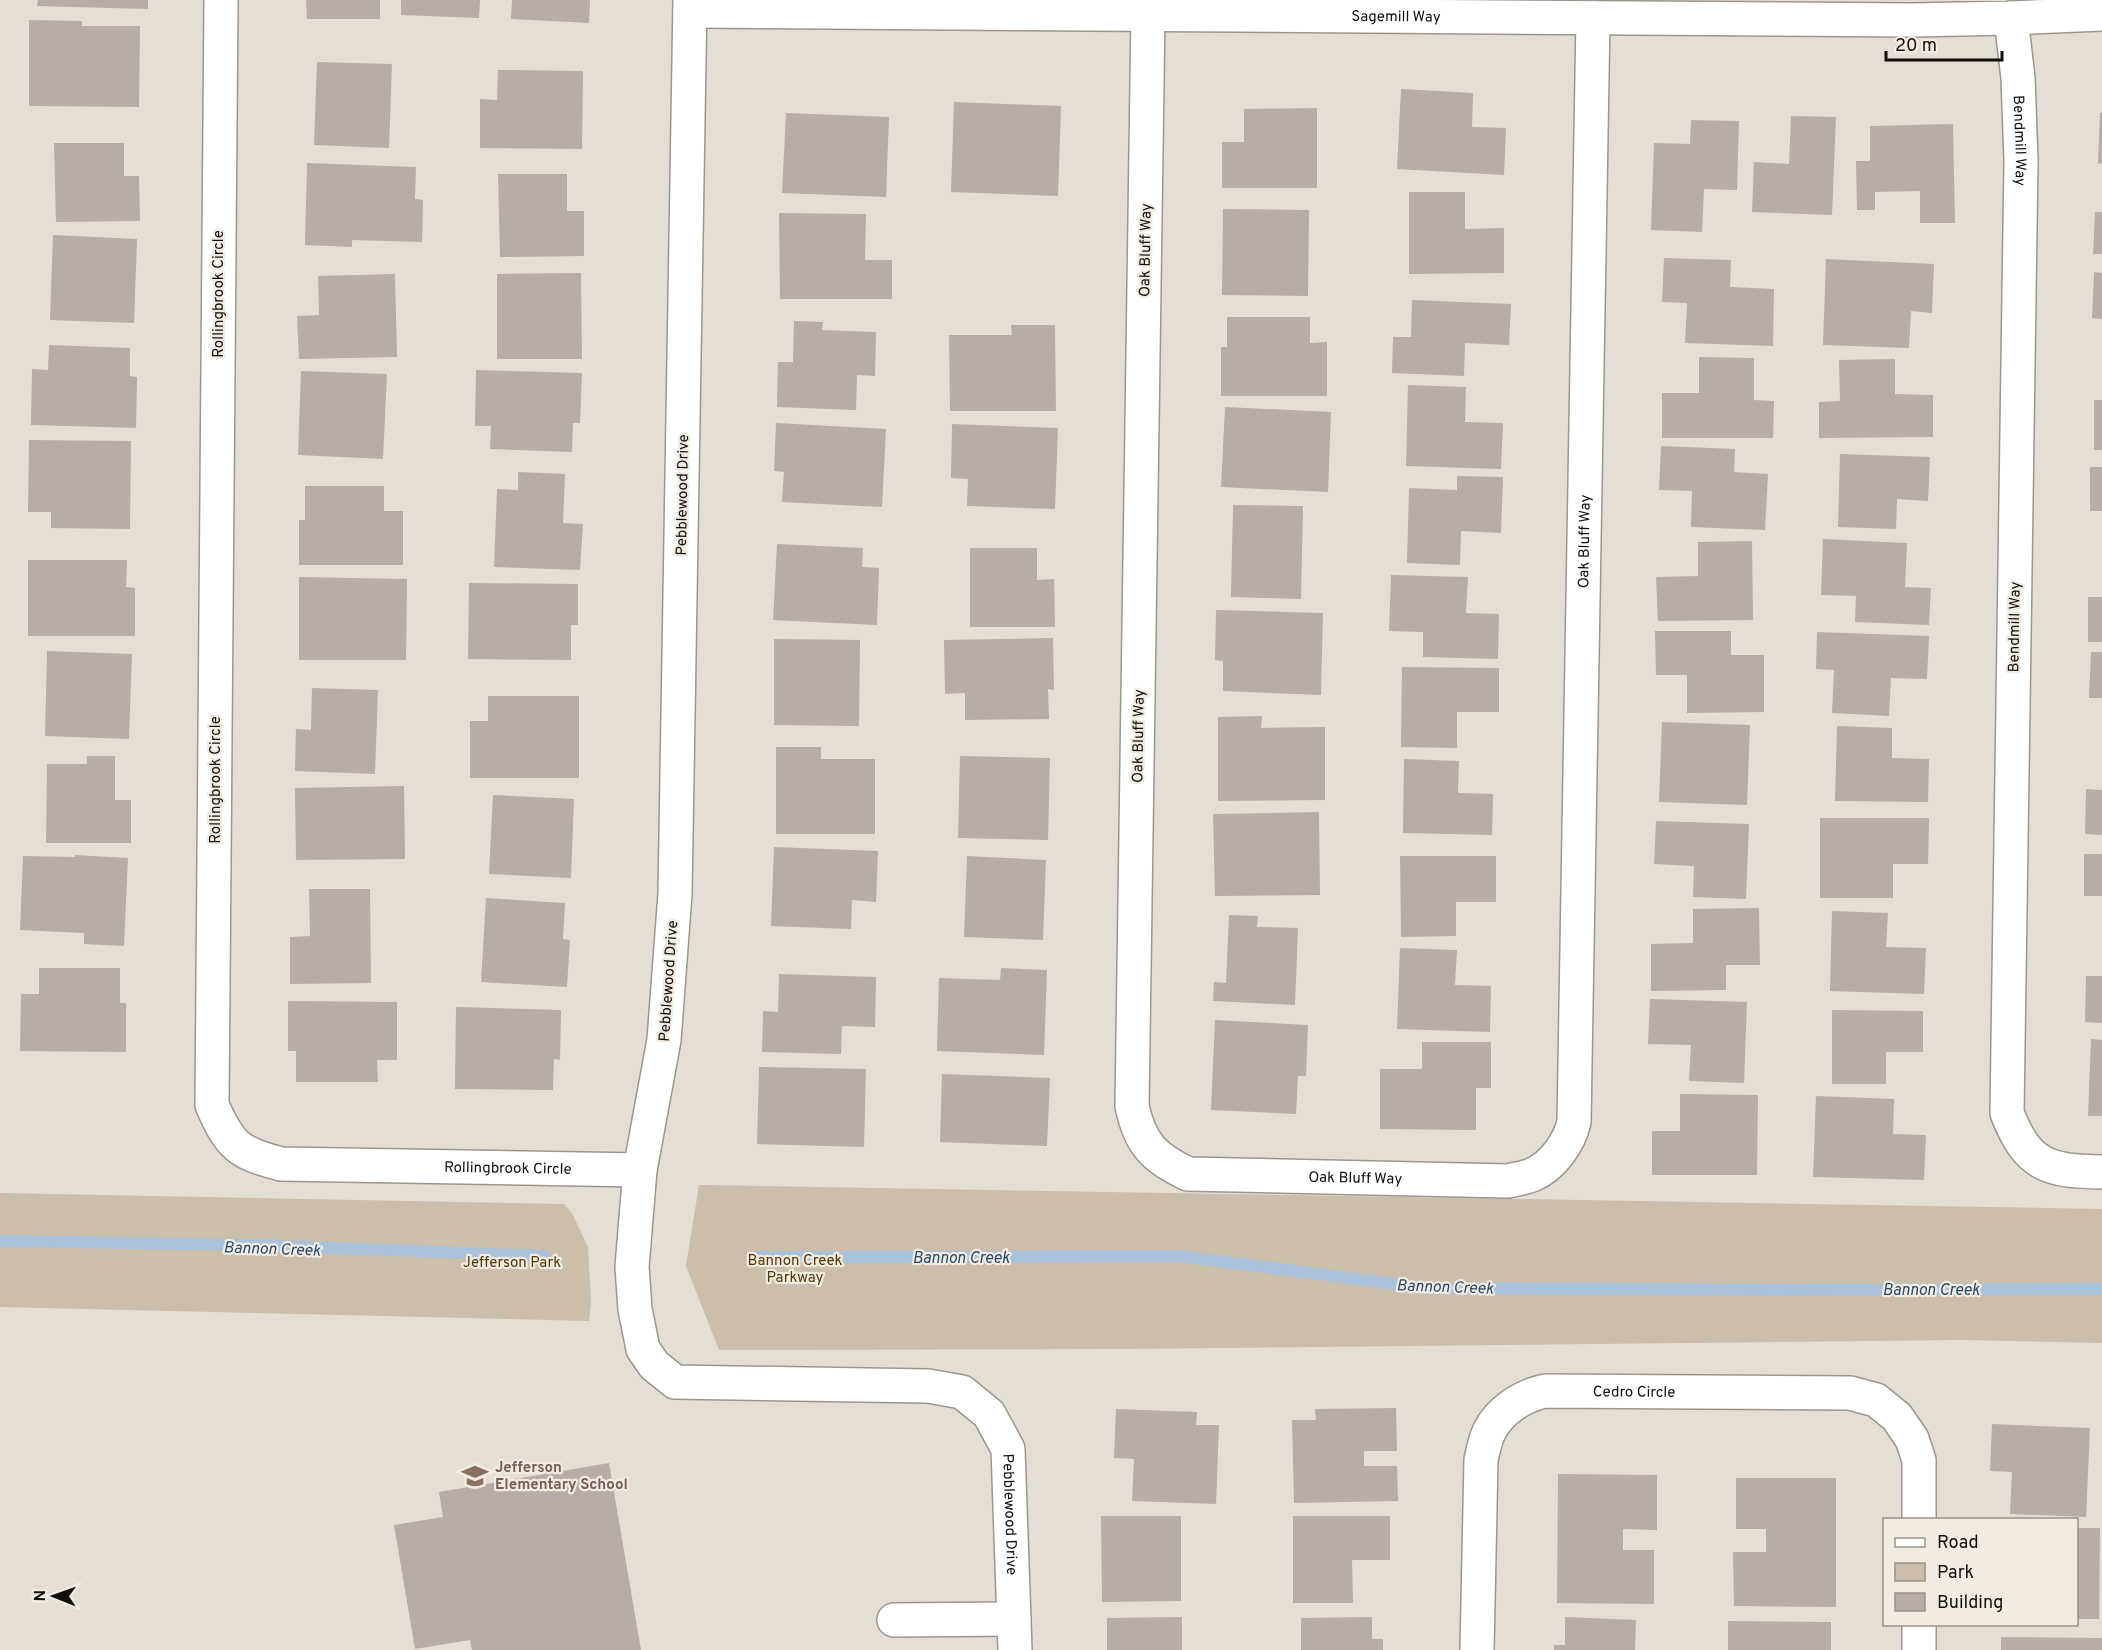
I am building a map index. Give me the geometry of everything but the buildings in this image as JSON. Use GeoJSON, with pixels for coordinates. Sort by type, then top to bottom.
{"type":"FeatureCollection","features":[{"type":"Feature","properties":{"kind":"street","name":"Rollingbrook Circle"},"geometry":{"type":"LineString","coordinates":[[221,0],[212,1105],[223,1131],[233,1143],[255,1157],[281,1164],[640,1170]]}},
{"type":"Feature","properties":{"kind":"street","name":"Pebblewood Drive"},"geometry":{"type":"LineString","coordinates":[[690,5],[675,894],[664,1040],[640,1170],[632,1267],[634,1309],[643,1349],[654,1365],[675,1382],[928,1386],[962,1392],[989,1414],[1008,1449],[1015,1635]]}},
{"type":"Feature","properties":{"kind":"street","name":"Sagemill Way"},"geometry":{"type":"LineString","coordinates":[[690,5],[1148,14],[1593,18],[2011,18],[2102,14]]}},
{"type":"Feature","properties":{"kind":"street","name":"Oak Bluff Way"},"geometry":{"type":"LineString","coordinates":[[1148,14],[1132,1106],[1136,1124],[1149,1148],[1166,1163],[1188,1174],[1508,1181],[1534,1174],[1555,1158],[1571,1135],[1574,1122],[1593,18]]}},
{"type":"Feature","properties":{"kind":"street","name":"Bendmill Way"},"geometry":{"type":"LineString","coordinates":[[2011,18],[2018,78],[2021,160],[2007,1113],[2017,1138],[2034,1156],[2053,1167],[2067,1171],[2102,1172]]}},
{"type":"Feature","properties":{"kind":"street","name":"Cedro Circle"},"geometry":{"type":"LineString","coordinates":[[1477,1650],[1480,1460],[1488,1433],[1495,1422],[1512,1405],[1533,1394],[1545,1391],[1850,1393],[1876,1401],[1898,1417],[1912,1438],[1919,1460],[1919,1518]]}},
{"type":"Feature","properties":{"kind":"street"},"geometry":{"type":"LineString","coordinates":[[894,1620],[1015,1635]]}},
{"type":"Feature","properties":{"kind":"street"},"geometry":{"type":"LineString","coordinates":[[1919,1626],[1919,1650]]}},
{"type":"Feature","properties":{"kind":"green space","name":"Bannon Creek Parkway"},"geometry":{"type":"Polygon","coordinates":[[[699,1185],[2102,1209],[2102,1343],[1962,1340],[1125,1349],[719,1350],[686,1266],[699,1185]]]}},
{"type":"Feature","properties":{"kind":"green space","name":"Jefferson Park"},"geometry":{"type":"Polygon","coordinates":[[[0,1193],[564,1204],[572,1213],[588,1247],[591,1302],[589,1321],[0,1307],[0,1193]]]}},
{"type":"Feature","properties":{"kind":"waterway","name":"Bannon Creek"},"geometry":{"type":"LineString","coordinates":[[0,1241],[257,1245],[544,1256]]}},
{"type":"Feature","properties":{"kind":"waterway","name":"Bannon Creek"},"geometry":{"type":"LineString","coordinates":[[753,1257],[1180,1256],[1425,1288],[2102,1289]]}},
{"type":"Feature","properties":{"kind":"place","name":"Jefferson Elementary School"},"geometry":{"type":"Point","coordinates":[475,1476]}}]}
